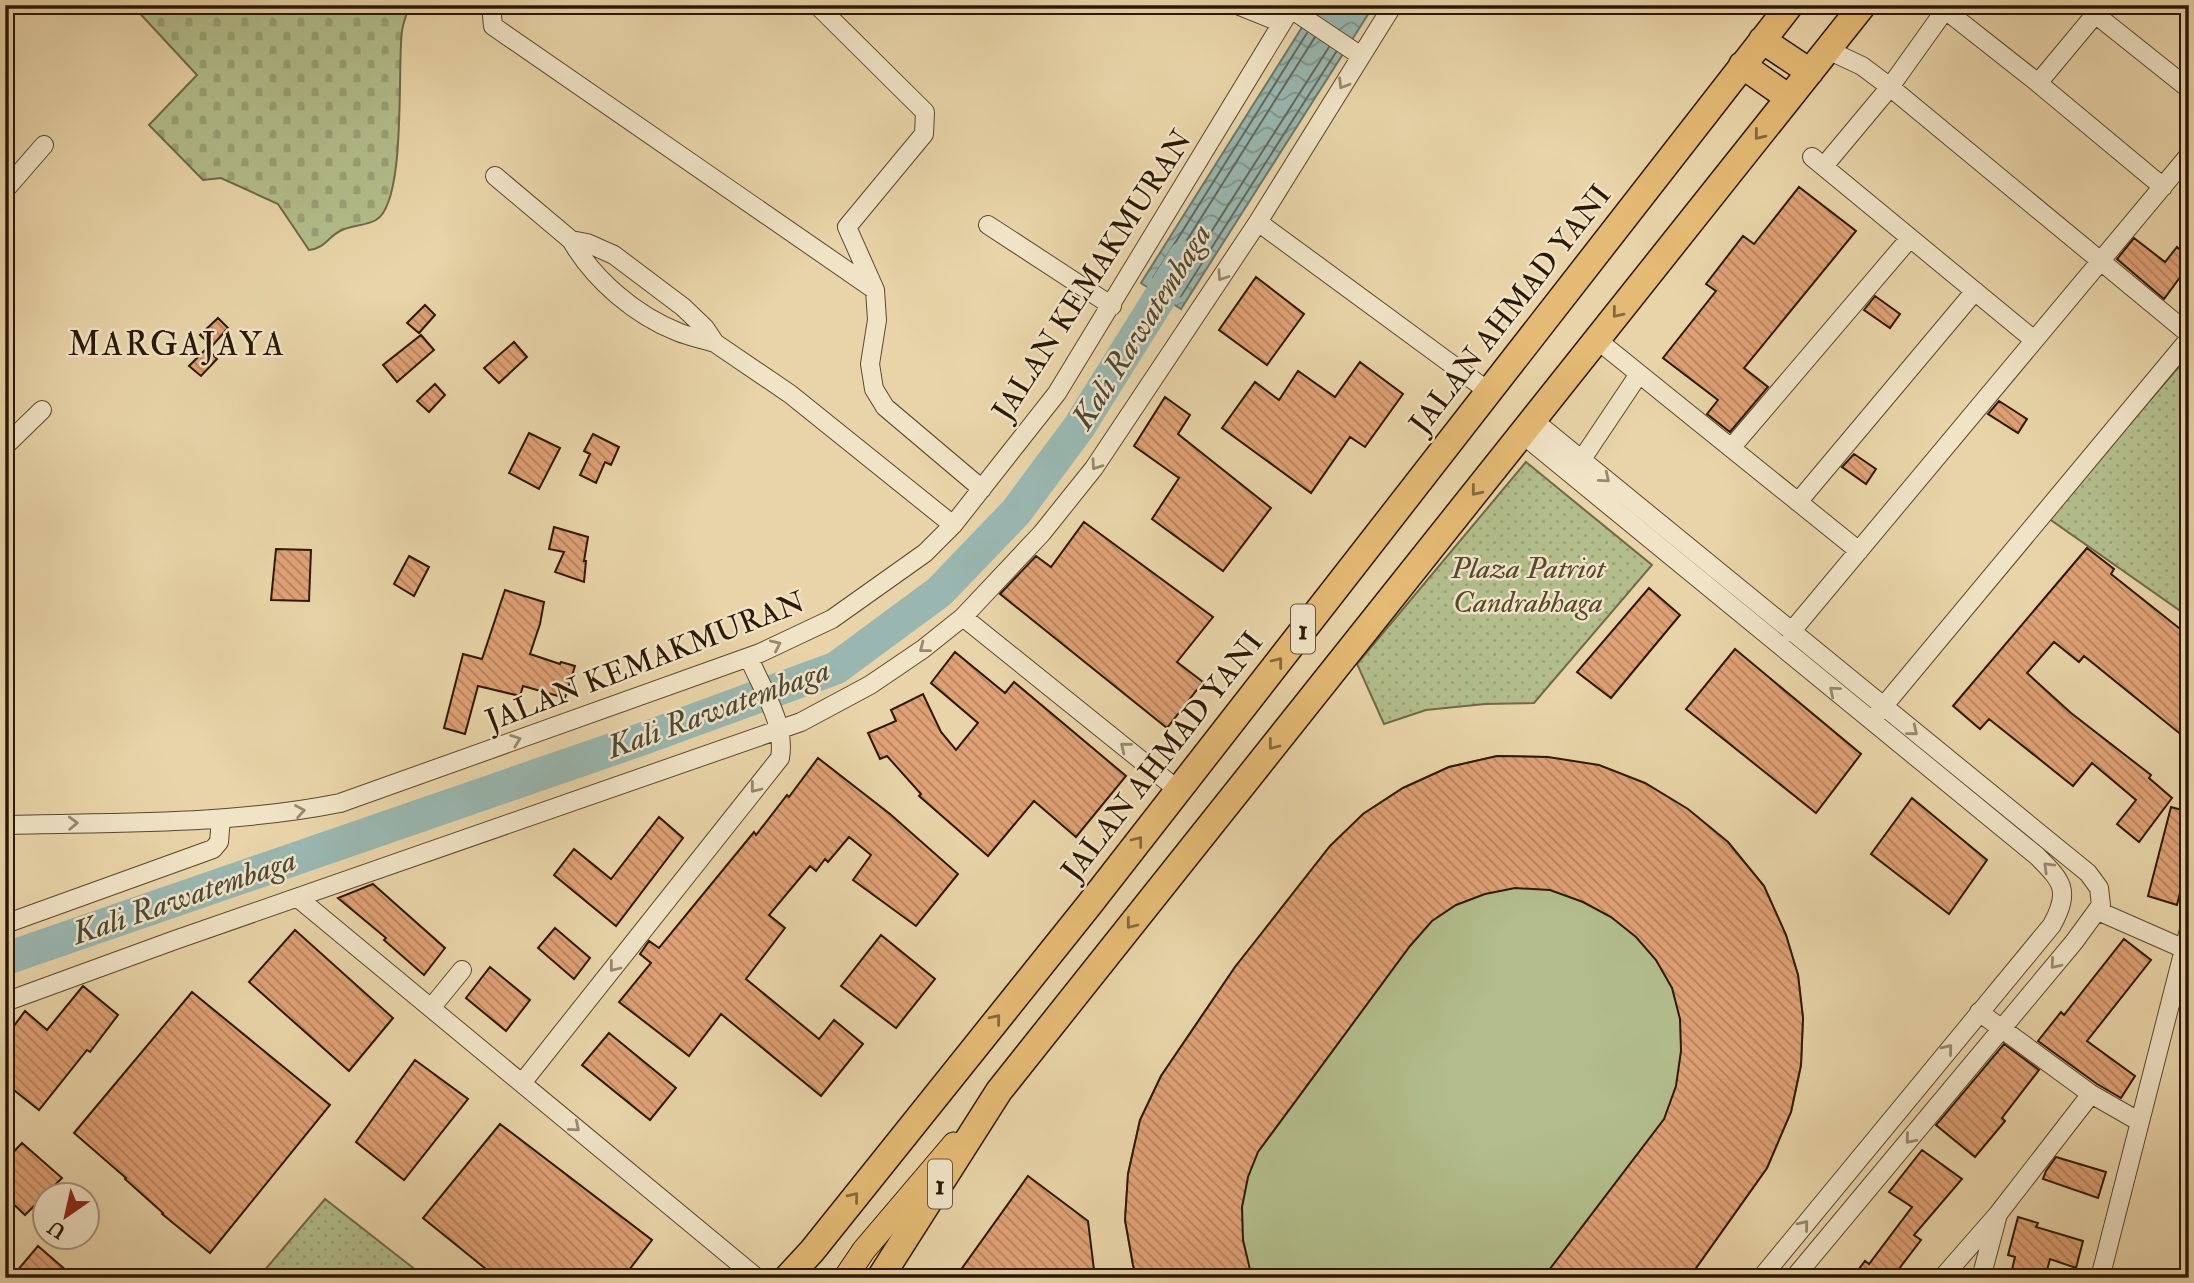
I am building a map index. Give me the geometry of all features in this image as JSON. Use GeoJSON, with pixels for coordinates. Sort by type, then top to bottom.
{"type":"FeatureCollection","features":[{"type":"Feature","properties":{"kind":"highway","name":"JALAN AHMAD YANI"},"geometry":{"type":"LineString","coordinates":[[787,1278],[812,1251],[1178,790],[1790,5]]}},
{"type":"Feature","properties":{"kind":"highway","name":"1"},"geometry":{"type":"LineString","coordinates":[[880,1278],[999,1091],[1863,5]]}},
{"type":"Feature","properties":{"kind":"highway"},"geometry":{"type":"LineString","coordinates":[[1762,40],[1810,72]]}},
{"type":"Feature","properties":{"kind":"highway"},"geometry":{"type":"LineString","coordinates":[[1742,65],[1789,99]]}},
{"type":"Feature","properties":{"kind":"main road"},"geometry":{"type":"LineString","coordinates":[[845,1278],[864,1250],[999,1091]]}},
{"type":"Feature","properties":{"kind":"main road"},"geometry":{"type":"LineString","coordinates":[[799,1278],[812,1251]]}},
{"type":"Feature","properties":{"kind":"street"},"geometry":{"type":"LineString","coordinates":[[491,5],[493,26],[875,290]]}},
{"type":"Feature","properties":{"kind":"street"},"geometry":{"type":"LineString","coordinates":[[817,5],[925,111],[924,134],[847,227],[875,290],[877,320],[870,364],[874,388],[885,407],[982,489]]}},
{"type":"Feature","properties":{"kind":"street"},"geometry":{"type":"LineString","coordinates":[[1237,5],[1292,13],[1356,52]]}},
{"type":"Feature","properties":{"kind":"street"},"geometry":{"type":"LineString","coordinates":[[5,1002],[779,726],[801,722],[870,685],[914,656],[962,617],[1042,533],[1094,468],[1258,222],[1356,52],[1393,5]]}},
{"type":"Feature","properties":{"kind":"street"},"geometry":{"type":"LineString","coordinates":[[2034,340],[1818,162],[1890,87],[1942,8],[2038,83],[2162,187]]}},
{"type":"Feature","properties":{"kind":"street"},"geometry":{"type":"LineString","coordinates":[[2038,83],[2099,10],[2189,89]]}},
{"type":"Feature","properties":{"kind":"street","name":"JALAN KEMAKMURAN"},"geometry":{"type":"LineString","coordinates":[[5,825],[220,819],[293,813],[340,803],[751,664],[832,619],[898,574],[925,553],[953,525],[1057,393],[1292,13]]}},
{"type":"Feature","properties":{"kind":"street"},"geometry":{"type":"LineString","coordinates":[[1828,50],[1862,66],[1890,87],[2189,336],[1870,722]]}},
{"type":"Feature","properties":{"kind":"street"},"geometry":{"type":"LineString","coordinates":[[5,190],[44,145]]}},
{"type":"Feature","properties":{"kind":"street"},"geometry":{"type":"LineString","coordinates":[[1794,629],[2189,155]]}},
{"type":"Feature","properties":{"kind":"street"},"geometry":{"type":"LineString","coordinates":[[495,176],[571,240],[583,262],[598,278],[635,308],[678,332],[715,343],[790,394],[953,525]]}},
{"type":"Feature","properties":{"kind":"street"},"geometry":{"type":"LineString","coordinates":[[1258,222],[1488,391]]}},
{"type":"Feature","properties":{"kind":"street"},"geometry":{"type":"LineString","coordinates":[[988,225],[1112,306]]}},
{"type":"Feature","properties":{"kind":"street"},"geometry":{"type":"LineString","coordinates":[[1731,448],[1910,238]]}},
{"type":"Feature","properties":{"kind":"street"},"geometry":{"type":"LineString","coordinates":[[571,240],[587,243],[614,256],[695,317],[715,343]]}},
{"type":"Feature","properties":{"kind":"street"},"geometry":{"type":"LineString","coordinates":[[1798,502],[1975,291]]}},
{"type":"Feature","properties":{"kind":"street"},"geometry":{"type":"LineString","coordinates":[[1596,339],[1859,551]]}},
{"type":"Feature","properties":{"kind":"street"},"geometry":{"type":"LineString","coordinates":[[1582,459],[1639,374]]}},
{"type":"Feature","properties":{"kind":"street"},"geometry":{"type":"LineString","coordinates":[[5,446],[42,410]]}},
{"type":"Feature","properties":{"kind":"street"},"geometry":{"type":"LineString","coordinates":[[1527,426],[1582,459],[1794,629],[1883,707],[2088,873],[2099,888],[2101,897],[2098,911],[1794,1278]]}},
{"type":"Feature","properties":{"kind":"street"},"geometry":{"type":"LineString","coordinates":[[1527,426],[1870,722],[2037,856],[2059,878],[2064,892],[2052,925],[1765,1276]]}},
{"type":"Feature","properties":{"kind":"street"},"geometry":{"type":"LineString","coordinates":[[962,617],[1178,790]]}},
{"type":"Feature","properties":{"kind":"street"},"geometry":{"type":"LineString","coordinates":[[522,1083],[780,758],[782,744],[779,726],[751,664]]}},
{"type":"Feature","properties":{"kind":"street"},"geometry":{"type":"LineString","coordinates":[[5,924],[213,849],[219,842],[220,819]]}},
{"type":"Feature","properties":{"kind":"street"},"geometry":{"type":"LineString","coordinates":[[298,898],[757,1278]]}},
{"type":"Feature","properties":{"kind":"street"},"geometry":{"type":"LineString","coordinates":[[2098,911],[2186,950]]}},
{"type":"Feature","properties":{"kind":"street"},"geometry":{"type":"LineString","coordinates":[[2100,1278],[2189,930]]}},
{"type":"Feature","properties":{"kind":"street"},"geometry":{"type":"LineString","coordinates":[[431,1008],[462,970]]}},
{"type":"Feature","properties":{"kind":"street"},"geometry":{"type":"LineString","coordinates":[[1979,1012],[2091,1094],[2140,1122]]}},
{"type":"Feature","properties":{"kind":"street"},"geometry":{"type":"LineString","coordinates":[[1942,1278],[1998,1214],[2091,1094]]}},
{"type":"Feature","properties":{"kind":"street"},"geometry":{"type":"LineString","coordinates":[[1981,1278],[1998,1214]]}},
{"type":"Feature","properties":{"kind":"green space"},"geometry":{"type":"Polygon","coordinates":[[[132,5],[409,5],[402,31],[397,162],[386,208],[376,220],[344,229],[322,245],[309,250],[278,204],[221,178],[203,180],[149,125],[197,75],[132,5]]]}},
{"type":"Feature","properties":{"kind":"green space"},"geometry":{"type":"Polygon","coordinates":[[[2189,355],[2189,617],[2048,518],[2189,355]]]}},
{"type":"Feature","properties":{"kind":"green space","name":"Plaza Patriot Candrabhaga"},"geometry":{"type":"Polygon","coordinates":[[[1526,462],[1652,565],[1534,703],[1485,704],[1426,710],[1384,724],[1357,664],[1526,462]]]}},
{"type":"Feature","properties":{"kind":"green space"},"geometry":{"type":"Polygon","coordinates":[[[1497,756],[1548,757],[1728,842],[1764,886],[1786,935],[1798,975],[1803,1018],[1801,1065],[1791,1112],[1767,1168],[1689,1278],[1137,1278],[1125,1220],[1128,1174],[1140,1120],[1161,1076],[1235,967],[1363,814],[1403,788],[1449,767],[1497,756]]]}},
{"type":"Feature","properties":{"kind":"green space"},"geometry":{"type":"Polygon","coordinates":[[[325,1199],[426,1278],[258,1278],[325,1199]]]}},
{"type":"Feature","properties":{"kind":"water"},"geometry":{"type":"Polygon","coordinates":[[[1316,5],[1374,5],[1181,309],[1141,283],[1316,5]]]}},
{"type":"Feature","properties":{"kind":"building"},"geometry":{"type":"Polygon","coordinates":[[[1799,187],[1856,231],[1744,368],[1768,387],[1730,432],[1707,414],[1718,400],[1663,358],[1716,291],[1706,284],[1743,236],[1754,244],[1799,187]]]}},
{"type":"Feature","properties":{"kind":"building"},"geometry":{"type":"Polygon","coordinates":[[[2134,238],[2165,262],[2177,247],[2189,258],[2189,283],[2181,276],[2164,299],[2117,259],[2134,238]]]}},
{"type":"Feature","properties":{"kind":"building"},"geometry":{"type":"Polygon","coordinates":[[[1256,277],[1304,314],[1267,365],[1219,330],[1256,277]]]}},
{"type":"Feature","properties":{"kind":"building"},"geometry":{"type":"Polygon","coordinates":[[[1875,296],[1900,314],[1890,328],[1864,310],[1875,296]]]}},
{"type":"Feature","properties":{"kind":"building"},"geometry":{"type":"Polygon","coordinates":[[[425,305],[435,315],[419,333],[407,323],[425,305]]]}},
{"type":"Feature","properties":{"kind":"building"},"geometry":{"type":"Polygon","coordinates":[[[218,318],[228,328],[212,346],[200,335],[218,318]]]}},
{"type":"Feature","properties":{"kind":"building"},"geometry":{"type":"Polygon","coordinates":[[[421,335],[434,350],[397,382],[383,365],[421,335]]]}},
{"type":"Feature","properties":{"kind":"building"},"geometry":{"type":"Polygon","coordinates":[[[514,342],[527,357],[499,383],[484,368],[514,342]]]}},
{"type":"Feature","properties":{"kind":"building"},"geometry":{"type":"Polygon","coordinates":[[[207,348],[217,359],[201,376],[189,366],[207,348]]]}},
{"type":"Feature","properties":{"kind":"building"},"geometry":{"type":"Polygon","coordinates":[[[1360,362],[1403,394],[1365,447],[1350,437],[1311,493],[1222,428],[1255,382],[1279,400],[1298,371],[1335,397],[1360,362]]]}},
{"type":"Feature","properties":{"kind":"building"},"geometry":{"type":"Polygon","coordinates":[[[435,384],[445,395],[429,412],[417,401],[435,384]]]}},
{"type":"Feature","properties":{"kind":"building"},"geometry":{"type":"Polygon","coordinates":[[[1165,397],[1190,415],[1178,434],[1271,508],[1223,571],[1152,519],[1179,478],[1134,446],[1165,397]]]}},
{"type":"Feature","properties":{"kind":"building"},"geometry":{"type":"Polygon","coordinates":[[[1999,401],[2027,419],[2018,433],[1988,414],[1999,401]]]}},
{"type":"Feature","properties":{"kind":"building"},"geometry":{"type":"Polygon","coordinates":[[[529,433],[560,448],[539,489],[509,473],[529,433]]]}},
{"type":"Feature","properties":{"kind":"building"},"geometry":{"type":"Polygon","coordinates":[[[593,434],[619,447],[611,465],[605,462],[596,483],[580,475],[590,454],[584,451],[593,434]]]}},
{"type":"Feature","properties":{"kind":"building"},"geometry":{"type":"Polygon","coordinates":[[[1854,454],[1876,469],[1866,484],[1842,467],[1854,454]]]}},
{"type":"Feature","properties":{"kind":"building"},"geometry":{"type":"Polygon","coordinates":[[[1084,522],[1213,617],[1177,662],[1203,682],[1167,728],[1000,594],[1036,556],[1051,567],[1084,522]]]}},
{"type":"Feature","properties":{"kind":"building"},"geometry":{"type":"Polygon","coordinates":[[[554,527],[588,537],[584,582],[555,572],[564,552],[549,549],[554,527]]]}},
{"type":"Feature","properties":{"kind":"building"},"geometry":{"type":"Polygon","coordinates":[[[2087,548],[2114,569],[2111,574],[2189,636],[2189,741],[2084,656],[2079,662],[2054,642],[2027,673],[2071,713],[2151,775],[2149,778],[2172,798],[2139,842],[2117,824],[2136,800],[2092,763],[2073,786],[1989,719],[1980,729],[1953,706],[2087,548]]]}},
{"type":"Feature","properties":{"kind":"building"},"geometry":{"type":"Polygon","coordinates":[[[276,549],[311,550],[309,601],[271,600],[276,549]]]}},
{"type":"Feature","properties":{"kind":"building"},"geometry":{"type":"Polygon","coordinates":[[[409,556],[429,567],[414,596],[394,584],[409,556]]]}},
{"type":"Feature","properties":{"kind":"building"},"geometry":{"type":"Polygon","coordinates":[[[1649,588],[1680,615],[1611,698],[1577,672],[1649,588]]]}},
{"type":"Feature","properties":{"kind":"building"},"geometry":{"type":"Polygon","coordinates":[[[505,590],[544,602],[530,654],[575,666],[565,698],[523,686],[520,696],[478,686],[465,734],[444,728],[463,654],[482,659],[505,590]]]}},
{"type":"Feature","properties":{"kind":"building"},"geometry":{"type":"Polygon","coordinates":[[[1735,649],[1861,754],[1816,813],[1686,709],[1735,649]]]}},
{"type":"Feature","properties":{"kind":"building"},"geometry":{"type":"Polygon","coordinates":[[[955,652],[1005,693],[1014,682],[1126,776],[1076,837],[1034,801],[988,856],[919,796],[921,794],[887,756],[880,759],[868,733],[896,721],[891,710],[923,694],[941,732],[956,750],[978,723],[931,683],[955,652]]]}},
{"type":"Feature","properties":{"kind":"building"},"geometry":{"type":"Polygon","coordinates":[[[1497,756],[1548,757],[1599,765],[1645,783],[1688,809],[1728,842],[1764,886],[1786,935],[1798,975],[1803,1018],[1801,1065],[1791,1112],[1767,1168],[1689,1278],[1543,1278],[1664,1119],[1676,1086],[1681,1051],[1680,1019],[1672,988],[1656,960],[1636,937],[1611,917],[1583,902],[1550,890],[1515,888],[1485,894],[1456,905],[1432,921],[1410,946],[1258,1152],[1248,1177],[1242,1207],[1243,1240],[1252,1278],[1137,1278],[1125,1220],[1128,1174],[1140,1120],[1161,1076],[1235,967],[1330,846],[1363,814],[1403,788],[1449,767],[1497,756]]]}},
{"type":"Feature","properties":{"kind":"building"},"geometry":{"type":"Polygon","coordinates":[[[818,758],[890,814],[958,874],[916,926],[853,880],[871,855],[849,837],[828,862],[825,859],[816,871],[810,866],[769,915],[785,928],[746,979],[819,1039],[834,1020],[863,1044],[821,1096],[721,1014],[689,1056],[619,1002],[651,963],[640,954],[649,941],[659,948],[754,832],[756,835],[787,795],[789,797],[818,758]]]}},
{"type":"Feature","properties":{"kind":"building"},"geometry":{"type":"Polygon","coordinates":[[[1912,798],[1987,860],[1949,914],[1871,854],[1912,798]]]}},
{"type":"Feature","properties":{"kind":"building"},"geometry":{"type":"Polygon","coordinates":[[[2171,807],[2189,812],[2189,856],[2177,905],[2148,896],[2171,807]]]}},
{"type":"Feature","properties":{"kind":"building"},"geometry":{"type":"Polygon","coordinates":[[[659,817],[683,838],[616,926],[554,875],[574,849],[611,879],[659,817]]]}},
{"type":"Feature","properties":{"kind":"building"},"geometry":{"type":"Polygon","coordinates":[[[373,884],[445,948],[424,975],[384,940],[386,938],[338,898],[373,884]]]}},
{"type":"Feature","properties":{"kind":"building"},"geometry":{"type":"Polygon","coordinates":[[[555,928],[590,958],[574,979],[538,948],[555,928]]]}},
{"type":"Feature","properties":{"kind":"building"},"geometry":{"type":"Polygon","coordinates":[[[295,930],[393,1018],[349,1071],[249,982],[295,930]]]}},
{"type":"Feature","properties":{"kind":"building"},"geometry":{"type":"Polygon","coordinates":[[[881,935],[935,979],[896,1028],[841,986],[881,935]]]}},
{"type":"Feature","properties":{"kind":"building"},"geometry":{"type":"Polygon","coordinates":[[[2124,939],[2151,960],[2087,1041],[2135,1076],[2121,1098],[2038,1041],[2061,1012],[2064,1015],[2124,939]]]}},
{"type":"Feature","properties":{"kind":"building"},"geometry":{"type":"Polygon","coordinates":[[[490,967],[530,1000],[506,1031],[466,998],[490,967]]]}},
{"type":"Feature","properties":{"kind":"building"},"geometry":{"type":"Polygon","coordinates":[[[83,986],[118,1015],[90,1052],[87,1050],[39,1110],[5,1083],[5,1038],[25,1011],[47,1030],[83,986]]]}},
{"type":"Feature","properties":{"kind":"building"},"geometry":{"type":"Polygon","coordinates":[[[192,992],[330,1105],[210,1253],[162,1214],[126,1178],[74,1133],[192,992]]]}},
{"type":"Feature","properties":{"kind":"building"},"geometry":{"type":"Polygon","coordinates":[[[609,1033],[676,1088],[650,1120],[582,1065],[609,1033]]]}},
{"type":"Feature","properties":{"kind":"building"},"geometry":{"type":"Polygon","coordinates":[[[2004,1044],[2039,1070],[2002,1118],[2005,1121],[1975,1157],[1936,1125],[2004,1044]]]}},
{"type":"Feature","properties":{"kind":"building"},"geometry":{"type":"Polygon","coordinates":[[[415,1060],[468,1099],[404,1180],[356,1142],[415,1060]]]}},
{"type":"Feature","properties":{"kind":"building"},"geometry":{"type":"Polygon","coordinates":[[[500,1124],[652,1240],[623,1278],[497,1278],[423,1218],[500,1124]]]}},
{"type":"Feature","properties":{"kind":"building"},"geometry":{"type":"Polygon","coordinates":[[[22,1143],[62,1178],[58,1182],[32,1182],[32,1208],[25,1215],[5,1196],[5,1161],[22,1143]]]}},
{"type":"Feature","properties":{"kind":"building"},"geometry":{"type":"Polygon","coordinates":[[[1922,1150],[1962,1179],[1914,1235],[1921,1240],[1892,1278],[1852,1278],[1865,1261],[1869,1264],[1912,1207],[1889,1192],[1922,1150]]]}},
{"type":"Feature","properties":{"kind":"building"},"geometry":{"type":"Polygon","coordinates":[[[2056,1157],[2106,1172],[2098,1198],[2043,1179],[2056,1157]]]}},
{"type":"Feature","properties":{"kind":"building"},"geometry":{"type":"Polygon","coordinates":[[[1028,1176],[1088,1221],[1095,1278],[955,1278],[1028,1176]]]}},
{"type":"Feature","properties":{"kind":"building"},"geometry":{"type":"Polygon","coordinates":[[[2018,1217],[2038,1223],[2036,1227],[2083,1241],[2076,1268],[2050,1259],[2045,1278],[2010,1278],[2015,1257],[2008,1255],[2018,1217]]]}},
{"type":"Feature","properties":{"kind":"building"},"geometry":{"type":"Polygon","coordinates":[[[33,1252],[45,1252],[75,1278],[11,1278],[33,1252]]]}},
{"type":"Feature","properties":{"kind":"waterway","name":"Kali Rawatembaga"},"geometry":{"type":"LineString","coordinates":[[5,959],[642,739],[836,668],[939,592],[1016,512],[1079,427],[1185,257]]}},
{"type":"Feature","properties":{"kind":"district","name":"MARGAJAYA"},"geometry":{"type":"Point","coordinates":[177,343]}}]}
